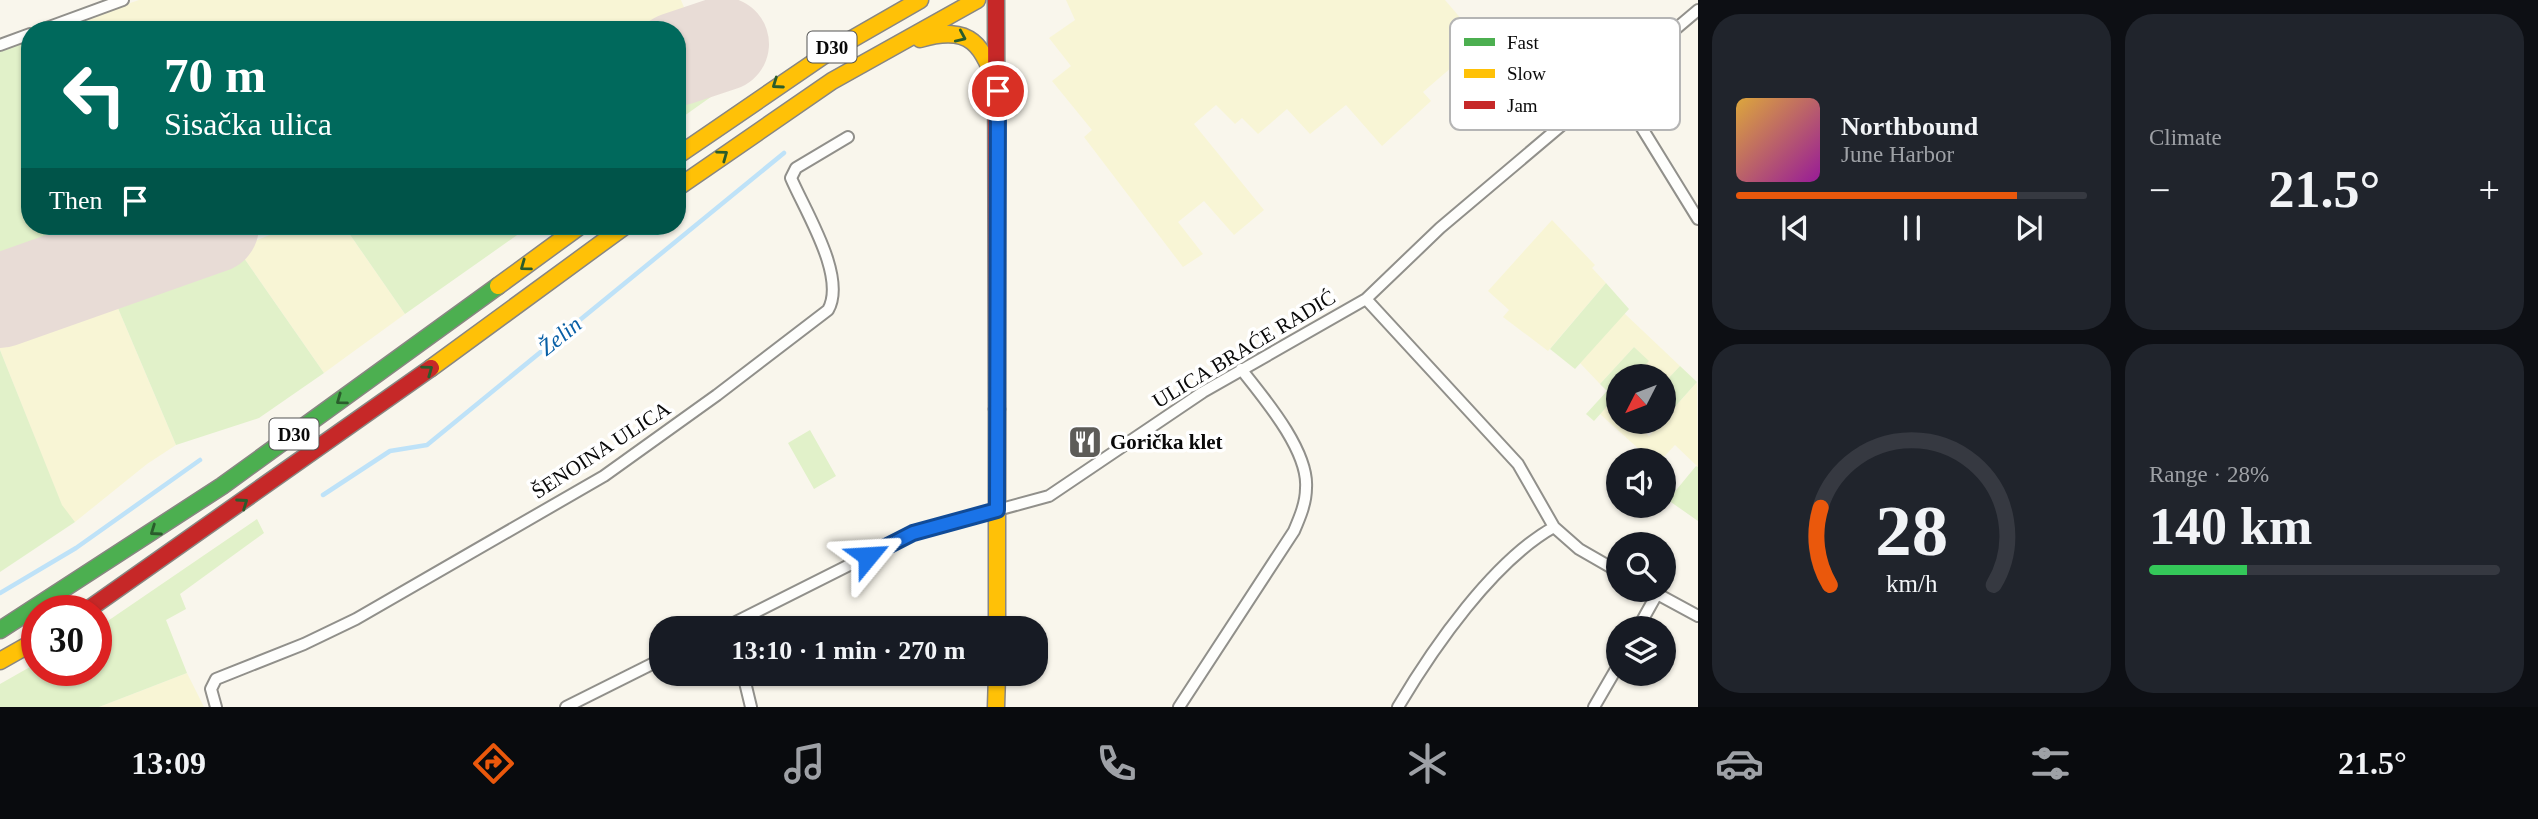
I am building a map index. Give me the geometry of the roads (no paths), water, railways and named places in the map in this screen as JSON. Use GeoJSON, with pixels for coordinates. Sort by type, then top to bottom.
{"type":"FeatureCollection","features":[{"type":"Feature","properties":{"kind":"main road","name":"D30"},"geometry":{"type":"LineString","coordinates":[[686,150],[810,61],[860,30],[919,0]]}},
{"type":"Feature","properties":{"kind":"main road","name":"D30"},"geometry":{"type":"LineString","coordinates":[[686,182],[832,81],[977,0]]}},
{"type":"Feature","properties":{"kind":"main road"},"geometry":{"type":"LineString","coordinates":[[996,0],[997,616]]}},
{"type":"Feature","properties":{"kind":"main road"},"geometry":{"type":"LineString","coordinates":[[895,44],[945,32],[956,33],[982,52],[998,91]]}},
{"type":"Feature","properties":{"kind":"main road","name":"D30"},"geometry":{"type":"LineString","coordinates":[[0,630],[76,584],[217,488],[568,235]]}},
{"type":"Feature","properties":{"kind":"main road","name":"D30"},"geometry":{"type":"LineString","coordinates":[[109,595],[323,446],[613,235]]}},
{"type":"Feature","properties":{"kind":"main road"},"geometry":{"type":"LineString","coordinates":[[0,662],[21,650]]}},
{"type":"Feature","properties":{"kind":"main road"},"geometry":{"type":"LineString","coordinates":[[996,707],[997,686]]}},
{"type":"Feature","properties":{"kind":"street"},"geometry":{"type":"LineString","coordinates":[[66,21],[124,0]]}},
{"type":"Feature","properties":{"kind":"street"},"geometry":{"type":"LineString","coordinates":[[1680,25],[1698,10]]}},
{"type":"Feature","properties":{"kind":"street"},"geometry":{"type":"LineString","coordinates":[[0,44],[21,37]]}},
{"type":"Feature","properties":{"kind":"street"},"geometry":{"type":"LineString","coordinates":[[1366,299],[1440,228],[1555,130]]}},
{"type":"Feature","properties":{"kind":"street"},"geometry":{"type":"LineString","coordinates":[[1643,130],[1698,219]]}},
{"type":"Feature","properties":{"kind":"street","name":"ŠENOINA ULICA"},"geometry":{"type":"LineString","coordinates":[[216,707],[211,688],[216,679],[338,628],[604,476],[820,317],[832,302],[832,274],[791,178],[796,168],[848,137]]}},
{"type":"Feature","properties":{"kind":"street","name":"ULICA BRAĆE RADIĆ"},"geometry":{"type":"LineString","coordinates":[[751,616],[913,533],[997,510],[1026,505],[1066,487],[1167,415],[1241,369],[1366,299],[1518,464],[1554,527],[1579,549],[1606,565]]}},
{"type":"Feature","properties":{"kind":"street"},"geometry":{"type":"LineString","coordinates":[[1180,707],[1294,531],[1304,501],[1306,476],[1300,459],[1284,429],[1241,369]]}},
{"type":"Feature","properties":{"kind":"street"},"geometry":{"type":"LineString","coordinates":[[1398,707],[1432,653],[1477,597],[1527,546],[1554,527]]}},
{"type":"Feature","properties":{"kind":"street"},"geometry":{"type":"LineString","coordinates":[[1672,602],[1698,616]]}},
{"type":"Feature","properties":{"kind":"street"},"geometry":{"type":"LineString","coordinates":[[566,707],[649,666]]}},
{"type":"Feature","properties":{"kind":"street"},"geometry":{"type":"LineString","coordinates":[[746,686],[751,707]]}},
{"type":"Feature","properties":{"kind":"street"},"geometry":{"type":"LineString","coordinates":[[1594,707],[1606,686]]}},
{"type":"Feature","properties":{"kind":"waterway","name":"Želin"},"geometry":{"type":"LineString","coordinates":[[686,233],[784,153]]}},
{"type":"Feature","properties":{"kind":"waterway","name":"Želin"},"geometry":{"type":"LineString","coordinates":[[323,495],[390,451],[427,445],[684,235]]}},
{"type":"Feature","properties":{"kind":"waterway","name":"Želin"},"geometry":{"type":"LineString","coordinates":[[0,593],[76,548],[200,460]]}},
{"type":"Feature","properties":{"kind":"place","name":"Gorička klet"},"geometry":{"type":"Point","coordinates":[1085,442]}}]}
